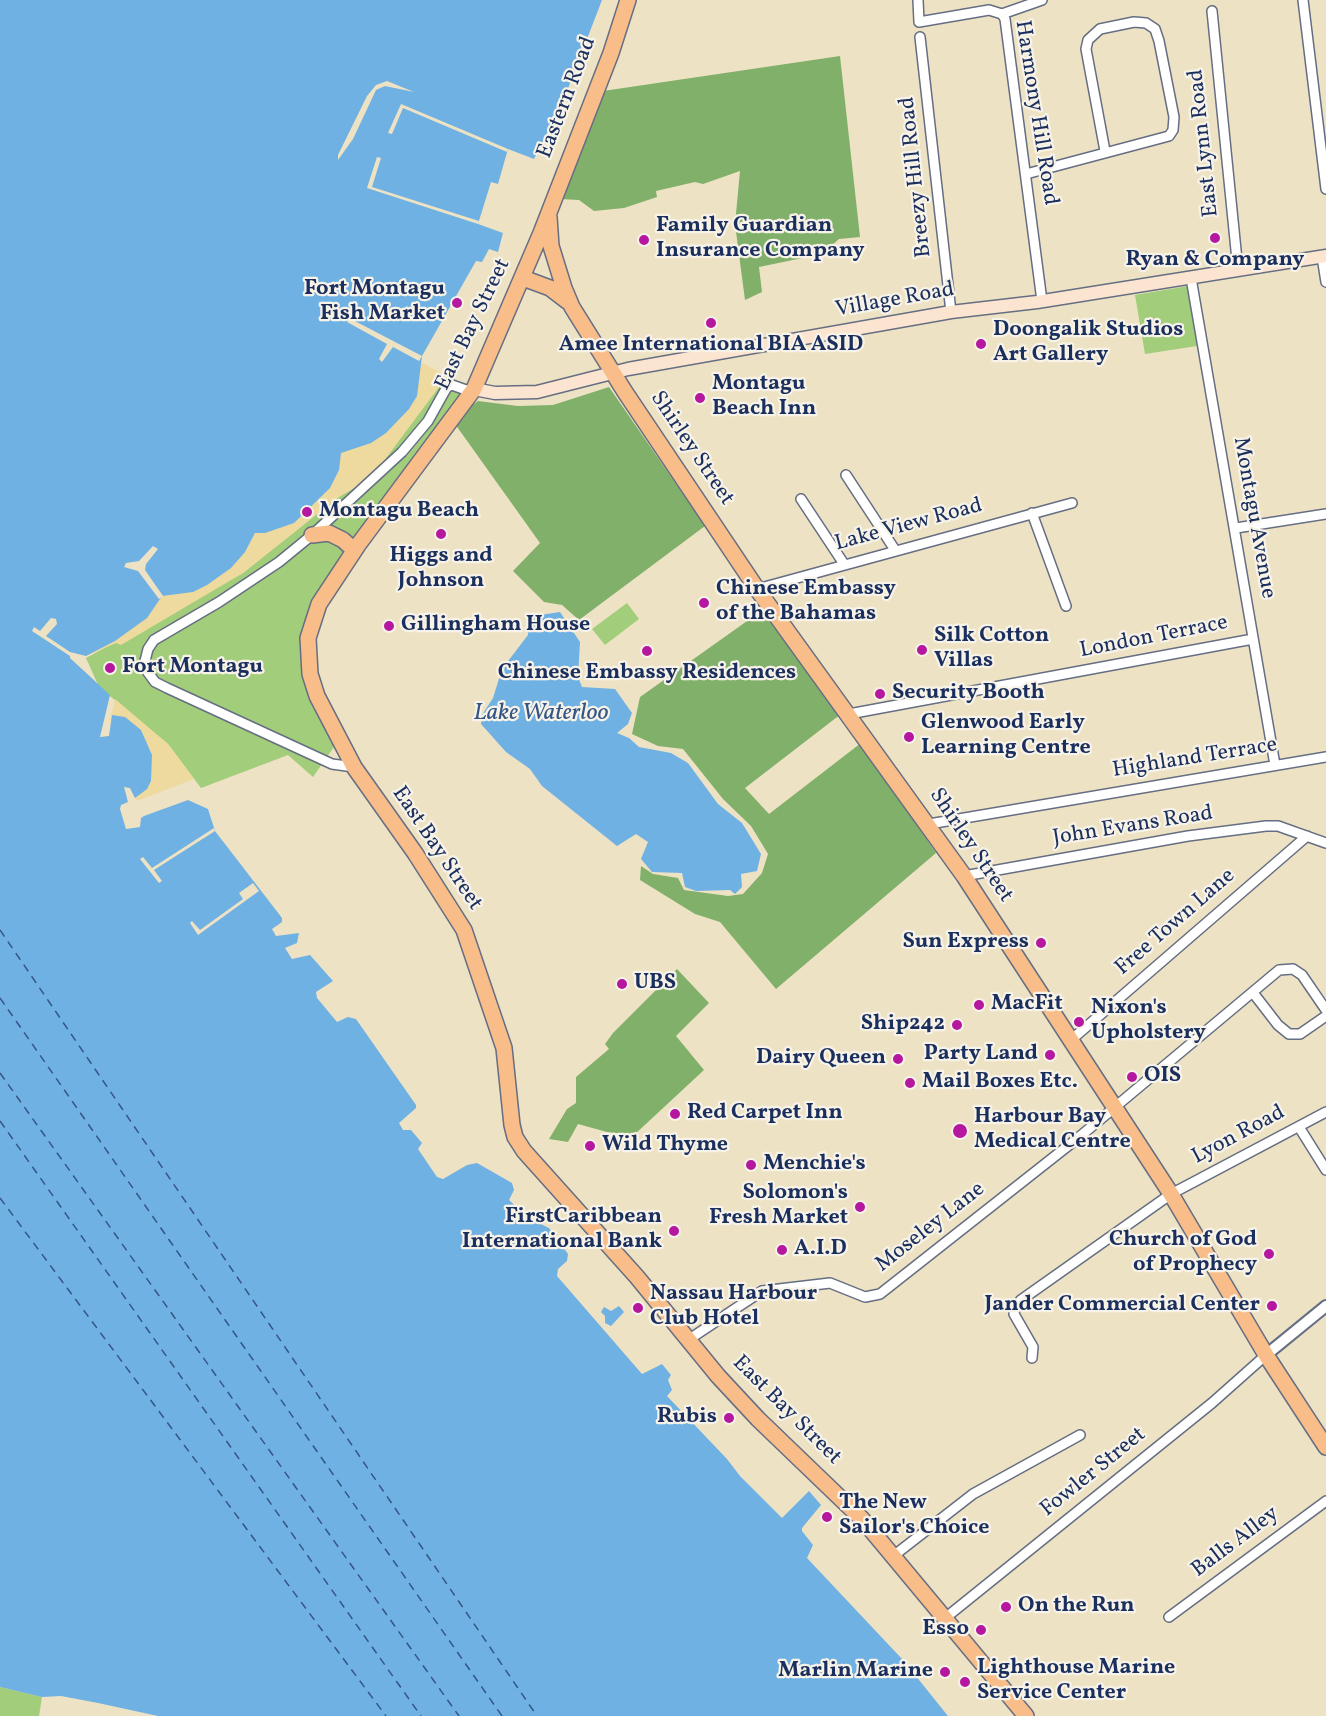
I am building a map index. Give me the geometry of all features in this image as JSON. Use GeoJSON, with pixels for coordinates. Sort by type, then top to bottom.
{"type":"FeatureCollection","features":[{"type":"Feature","properties":{"kind":"highway","name":"Eastern Road"},"geometry":{"type":"LineString","coordinates":[[549,211],[611,53],[628,0]]}},
{"type":"Feature","properties":{"kind":"highway","name":"East Bay Street"},"geometry":{"type":"LineString","coordinates":[[549,211],[523,278],[474,389],[354,550],[319,604],[308,638],[307,657],[317,696],[354,767],[415,853],[464,930],[506,1057],[515,1137],[537,1167],[637,1277],[688,1340],[758,1419],[862,1519],[1026,1716]]}},
{"type":"Feature","properties":{"kind":"highway","name":"Shirley Street"},"geometry":{"type":"LineString","coordinates":[[549,211],[551,246],[572,306],[758,589],[929,824],[964,876],[1171,1194],[1266,1355],[1326,1447]]}},
{"type":"Feature","properties":{"kind":"highway"},"geometry":{"type":"LineString","coordinates":[[523,278],[550,288],[572,306]]}},
{"type":"Feature","properties":{"kind":"highway"},"geometry":{"type":"LineString","coordinates":[[312,535],[329,533],[343,540],[354,550]]}},
{"type":"Feature","properties":{"kind":"main road","name":"Village Road"},"geometry":{"type":"LineString","coordinates":[[474,389],[495,393],[537,392],[614,372],[951,312],[1042,301],[1324,257]]}},
{"type":"Feature","properties":{"kind":"street","name":"Harmony Hill Road"},"geometry":{"type":"LineString","coordinates":[[918,0],[920,22],[989,10],[1002,14],[1007,28],[1042,301]]}},
{"type":"Feature","properties":{"kind":"street"},"geometry":{"type":"LineString","coordinates":[[1002,14],[1042,0]]}},
{"type":"Feature","properties":{"kind":"street"},"geometry":{"type":"LineString","coordinates":[[1303,0],[1326,189]]}},
{"type":"Feature","properties":{"kind":"street","name":"East Lynn Road"},"geometry":{"type":"LineString","coordinates":[[1212,11],[1238,270]]}},
{"type":"Feature","properties":{"kind":"street"},"geometry":{"type":"LineString","coordinates":[[1026,174],[1105,152],[1158,141],[1169,136],[1173,130],[1174,117],[1159,41],[1155,29],[1146,22],[1134,22],[1100,29],[1088,40],[1086,49],[1105,152]]}},
{"type":"Feature","properties":{"kind":"street","name":"Breezy Hill Road"},"geometry":{"type":"LineString","coordinates":[[920,37],[951,312]]}},
{"type":"Feature","properties":{"kind":"street"},"geometry":{"type":"LineString","coordinates":[[1324,257],[1326,282]]}},
{"type":"Feature","properties":{"kind":"street","name":"Montagu Avenue"},"geometry":{"type":"LineString","coordinates":[[1191,278],[1236,528],[1275,765]]}},
{"type":"Feature","properties":{"kind":"street"},"geometry":{"type":"LineString","coordinates":[[354,767],[332,764],[155,682],[147,671],[145,661],[148,649],[154,640],[219,602],[279,562],[312,535],[402,452],[428,421],[447,387],[474,389]]}},
{"type":"Feature","properties":{"kind":"street"},"geometry":{"type":"LineString","coordinates":[[846,475],[896,550]]}},
{"type":"Feature","properties":{"kind":"street"},"geometry":{"type":"LineString","coordinates":[[801,499],[844,564]]}},
{"type":"Feature","properties":{"kind":"street","name":"Lake View Road"},"geometry":{"type":"LineString","coordinates":[[758,589],[1072,504]]}},
{"type":"Feature","properties":{"kind":"street"},"geometry":{"type":"LineString","coordinates":[[1032,513],[1066,606]]}},
{"type":"Feature","properties":{"kind":"street"},"geometry":{"type":"LineString","coordinates":[[1236,528],[1326,514]]}},
{"type":"Feature","properties":{"kind":"street","name":"London Terrace"},"geometry":{"type":"LineString","coordinates":[[849,714],[1253,639]]}},
{"type":"Feature","properties":{"kind":"street","name":"Highland Terrace"},"geometry":{"type":"LineString","coordinates":[[929,824],[1326,757]]}},
{"type":"Feature","properties":{"kind":"street","name":"John Evans Road"},"geometry":{"type":"LineString","coordinates":[[964,876],[1188,836],[1266,826],[1278,826],[1326,843]]}},
{"type":"Feature","properties":{"kind":"street","name":"Free Town Lane"},"geometry":{"type":"LineString","coordinates":[[1071,1040],[1307,836]]}},
{"type":"Feature","properties":{"kind":"street","name":"Moseley Lane"},"geometry":{"type":"LineString","coordinates":[[688,1340],[762,1291],[830,1283],[865,1297],[880,1294],[1115,1107],[1254,994],[1279,970],[1293,969],[1302,975],[1326,1010]]}},
{"type":"Feature","properties":{"kind":"street"},"geometry":{"type":"LineString","coordinates":[[1254,994],[1278,1025],[1289,1035],[1300,1034],[1326,1016]]}},
{"type":"Feature","properties":{"kind":"street","name":"Lyon Road"},"geometry":{"type":"LineString","coordinates":[[1032,1358],[1033,1347],[1014,1314],[1015,1307],[1021,1300],[1171,1194],[1326,1112]]}},
{"type":"Feature","properties":{"kind":"street"},"geometry":{"type":"LineString","coordinates":[[1299,1127],[1326,1170]]}},
{"type":"Feature","properties":{"kind":"street"},"geometry":{"type":"LineString","coordinates":[[1266,1355],[1326,1306]]}},
{"type":"Feature","properties":{"kind":"street","name":"Fowler Street"},"geometry":{"type":"LineString","coordinates":[[944,1619],[1203,1410],[1266,1355]]}},
{"type":"Feature","properties":{"kind":"street"},"geometry":{"type":"LineString","coordinates":[[892,1557],[973,1494],[1080,1435]]}},
{"type":"Feature","properties":{"kind":"street","name":"Balls Alley"},"geometry":{"type":"LineString","coordinates":[[1169,1617],[1326,1501]]}},
{"type":"Feature","properties":{"kind":"green space"},"geometry":{"type":"Polygon","coordinates":[[[840,56],[860,237],[839,239],[822,254],[759,267],[762,292],[745,300],[735,224],[740,171],[703,184],[695,182],[656,191],[657,197],[624,208],[594,211],[579,200],[560,199],[603,91],[840,56]]]}},
{"type":"Feature","properties":{"kind":"green space"},"geometry":{"type":"Polygon","coordinates":[[[1188,286],[1197,346],[1145,354],[1135,295],[1188,286]]]}},
{"type":"Feature","properties":{"kind":"green space","name":"Fort Montagu"},"geometry":{"type":"Polygon","coordinates":[[[447,376],[462,397],[345,552],[311,604],[300,650],[307,690],[336,744],[313,777],[288,755],[201,788],[168,744],[99,687],[86,658],[243,573],[337,498],[371,478],[447,376]]]}},
{"type":"Feature","properties":{"kind":"green space"},"geometry":{"type":"Polygon","coordinates":[[[609,387],[705,526],[579,620],[562,605],[544,602],[513,571],[540,543],[455,424],[468,408],[478,401],[518,406],[553,405],[609,387]]]}},
{"type":"Feature","properties":{"kind":"green space"},"geometry":{"type":"Polygon","coordinates":[[[627,603],[639,619],[605,645],[592,629],[627,603]]]}},
{"type":"Feature","properties":{"kind":"green space"},"geometry":{"type":"Polygon","coordinates":[[[764,609],[841,714],[745,788],[769,814],[861,743],[936,853],[776,989],[720,922],[695,914],[640,880],[641,866],[653,874],[678,878],[684,890],[728,896],[743,894],[762,873],[768,854],[751,826],[723,799],[683,749],[658,746],[632,734],[640,697],[764,609]]]}},
{"type":"Feature","properties":{"kind":"green space"},"geometry":{"type":"Polygon","coordinates":[[[677,969],[709,1003],[676,1036],[704,1070],[634,1135],[607,1132],[578,1124],[568,1142],[549,1139],[567,1109],[576,1103],[576,1077],[609,1049],[605,1044],[613,1033],[677,969]]]}},
{"type":"Feature","properties":{"kind":"green space"},"geometry":{"type":"Polygon","coordinates":[[[0,1687],[42,1697],[39,1716],[0,1716],[0,1687]]]}},
{"type":"Feature","properties":{"kind":"sand","name":"Montagu Beach"},"geometry":{"type":"Polygon","coordinates":[[[419,361],[447,376],[371,478],[337,498],[243,573],[121,645],[116,643],[86,656],[146,606],[247,536],[337,457],[419,361]]]}},
{"type":"Feature","properties":{"kind":"sand"},"geometry":{"type":"Polygon","coordinates":[[[115,699],[168,744],[194,779],[137,801],[110,720],[115,699]]]}},
{"type":"Feature","properties":{"kind":"water"},"geometry":{"type":"Polygon","coordinates":[[[0,0],[602,0],[564,99],[534,159],[508,149],[498,184],[491,182],[478,224],[503,233],[498,252],[489,249],[482,262],[476,261],[422,356],[417,396],[409,409],[386,433],[371,443],[341,453],[339,470],[330,488],[294,523],[265,533],[255,533],[245,552],[231,568],[207,585],[193,592],[162,596],[147,618],[115,641],[86,656],[70,652],[70,658],[110,695],[100,737],[109,736],[112,715],[125,717],[141,730],[152,755],[151,781],[147,789],[135,798],[130,788],[124,787],[128,802],[121,805],[120,809],[126,829],[140,827],[141,818],[144,816],[188,800],[208,809],[215,831],[282,918],[282,922],[272,929],[276,936],[299,933],[297,943],[285,948],[292,959],[310,955],[333,981],[316,992],[317,998],[337,1022],[348,1017],[356,1019],[416,1105],[416,1108],[399,1123],[403,1130],[411,1130],[422,1143],[418,1149],[437,1177],[443,1179],[467,1165],[477,1163],[512,1183],[514,1190],[509,1200],[528,1218],[549,1228],[568,1254],[567,1261],[558,1269],[557,1276],[642,1374],[662,1364],[671,1375],[668,1380],[672,1390],[667,1396],[727,1459],[740,1476],[782,1518],[809,1491],[821,1505],[802,1528],[813,1545],[807,1558],[903,1660],[948,1716],[158,1716],[61,1696],[42,1697],[0,1687],[0,0]]]}},
{"type":"Feature","properties":{"kind":"water","name":"Lake Waterloo"},"geometry":{"type":"Polygon","coordinates":[[[560,612],[580,642],[578,677],[582,687],[615,689],[632,713],[628,724],[617,733],[629,738],[639,747],[671,753],[688,763],[718,804],[742,823],[761,854],[757,871],[741,874],[742,887],[735,894],[730,890],[696,891],[685,887],[682,873],[652,872],[641,859],[648,842],[636,834],[617,846],[542,786],[530,769],[506,752],[481,724],[482,715],[493,698],[502,669],[528,635],[527,617],[560,612]]]}},
{"type":"Feature","properties":{"kind":"water"},"geometry":{"type":"Polygon","coordinates":[[[619,1306],[624,1312],[611,1326],[605,1323],[605,1316],[601,1312],[604,1307],[611,1311],[619,1306]]]}},
{"type":"Feature","properties":{"kind":"pier"},"geometry":{"type":"Polygon","coordinates":[[[387,81],[414,92],[385,86],[376,90],[353,139],[338,160],[338,155],[367,96],[376,85],[387,81]]]}},
{"type":"Feature","properties":{"kind":"pier"},"geometry":{"type":"Polygon","coordinates":[[[401,104],[508,149],[507,152],[403,108],[392,134],[388,133],[401,104]]]}},
{"type":"Feature","properties":{"kind":"pier"},"geometry":{"type":"Polygon","coordinates":[[[377,157],[381,158],[372,187],[479,221],[478,224],[367,188],[377,157]]]}},
{"type":"Feature","properties":{"kind":"pier"},"geometry":{"type":"Polygon","coordinates":[[[349,318],[422,356],[419,361],[393,347],[382,362],[379,359],[387,344],[347,322],[349,318]]]}},
{"type":"Feature","properties":{"kind":"pier"},"geometry":{"type":"Polygon","coordinates":[[[153,546],[158,549],[146,564],[145,570],[163,596],[159,599],[138,571],[124,567],[126,563],[139,561],[153,546]]]}},
{"type":"Feature","properties":{"kind":"pier"},"geometry":{"type":"Polygon","coordinates":[[[51,618],[56,619],[57,624],[46,636],[70,652],[70,656],[32,631],[34,627],[40,631],[51,618]]]}},
{"type":"Feature","properties":{"kind":"pier"},"geometry":{"type":"Polygon","coordinates":[[[214,828],[215,831],[154,870],[162,881],[159,883],[140,859],[143,857],[152,868],[214,828]]]}},
{"type":"Feature","properties":{"kind":"pier"},"geometry":{"type":"Polygon","coordinates":[[[253,883],[259,891],[198,935],[190,923],[192,921],[200,930],[243,899],[239,893],[253,883]]]}},
{"type":"Feature","properties":{"kind":"ferry route"},"geometry":{"type":"LineString","coordinates":[[0,930],[537,1716]]}},
{"type":"Feature","properties":{"kind":"ferry route"},"geometry":{"type":"LineString","coordinates":[[0,998],[502,1716]]}},
{"type":"Feature","properties":{"kind":"ferry route"},"geometry":{"type":"LineString","coordinates":[[0,1073],[459,1716]]}},
{"type":"Feature","properties":{"kind":"ferry route"},"geometry":{"type":"LineString","coordinates":[[0,1121],[421,1716]]}},
{"type":"Feature","properties":{"kind":"ferry route"},"geometry":{"type":"LineString","coordinates":[[0,1198],[386,1716]]}},
{"type":"Feature","properties":{"kind":"place","name":"Ryan & Company"},"geometry":{"type":"Point","coordinates":[1215,238]}},
{"type":"Feature","properties":{"kind":"place","name":"Family Guardian Insurance Company"},"geometry":{"type":"Point","coordinates":[644,240]}},
{"type":"Feature","properties":{"kind":"place","name":"Fort Montagu Fish Market"},"geometry":{"type":"Point","coordinates":[457,303]}},
{"type":"Feature","properties":{"kind":"place","name":"Amee International BIA ASID"},"geometry":{"type":"Point","coordinates":[711,323]}},
{"type":"Feature","properties":{"kind":"place","name":"Doongalik Studios Art Gallery"},"geometry":{"type":"Point","coordinates":[981,344]}},
{"type":"Feature","properties":{"kind":"place","name":"Montagu Beach Inn"},"geometry":{"type":"Point","coordinates":[700,398]}},
{"type":"Feature","properties":{"kind":"place","name":"Montagu Beach"},"geometry":{"type":"Point","coordinates":[307,512]}},
{"type":"Feature","properties":{"kind":"place","name":"Higgs and Johnson"},"geometry":{"type":"Point","coordinates":[441,534]}},
{"type":"Feature","properties":{"kind":"place","name":"Chinese Embassy of the Bahamas"},"geometry":{"type":"Point","coordinates":[704,603]}},
{"type":"Feature","properties":{"kind":"place","name":"Gillingham House"},"geometry":{"type":"Point","coordinates":[389,626]}},
{"type":"Feature","properties":{"kind":"place","name":"Silk Cotton Villas"},"geometry":{"type":"Point","coordinates":[922,650]}},
{"type":"Feature","properties":{"kind":"place","name":"Chinese Embassy Residences"},"geometry":{"type":"Point","coordinates":[647,651]}},
{"type":"Feature","properties":{"kind":"place","name":"Fort Montagu"},"geometry":{"type":"Point","coordinates":[110,668]}},
{"type":"Feature","properties":{"kind":"place","name":"Security Booth"},"geometry":{"type":"Point","coordinates":[880,694]}},
{"type":"Feature","properties":{"kind":"place","name":"Glenwood Early Learning Centre"},"geometry":{"type":"Point","coordinates":[909,737]}},
{"type":"Feature","properties":{"kind":"place","name":"Sun Express"},"geometry":{"type":"Point","coordinates":[1041,943]}},
{"type":"Feature","properties":{"kind":"place","name":"UBS"},"geometry":{"type":"Point","coordinates":[622,984]}},
{"type":"Feature","properties":{"kind":"place","name":"MacFit"},"geometry":{"type":"Point","coordinates":[979,1005]}},
{"type":"Feature","properties":{"kind":"place","name":"Nixon's Upholstery"},"geometry":{"type":"Point","coordinates":[1079,1022]}},
{"type":"Feature","properties":{"kind":"place","name":"Ship242"},"geometry":{"type":"Point","coordinates":[957,1025]}},
{"type":"Feature","properties":{"kind":"place","name":"Party Land"},"geometry":{"type":"Point","coordinates":[1050,1055]}},
{"type":"Feature","properties":{"kind":"place","name":"Dairy Queen"},"geometry":{"type":"Point","coordinates":[898,1059]}},
{"type":"Feature","properties":{"kind":"place","name":"OIS"},"geometry":{"type":"Point","coordinates":[1132,1077]}},
{"type":"Feature","properties":{"kind":"place","name":"Mail Boxes Etc."},"geometry":{"type":"Point","coordinates":[910,1083]}},
{"type":"Feature","properties":{"kind":"place","name":"Red Carpet Inn"},"geometry":{"type":"Point","coordinates":[675,1114]}},
{"type":"Feature","properties":{"kind":"place","name":"Harbour Bay Medical Centre"},"geometry":{"type":"Point","coordinates":[960,1131]}},
{"type":"Feature","properties":{"kind":"place","name":"Wild Thyme"},"geometry":{"type":"Point","coordinates":[590,1146]}},
{"type":"Feature","properties":{"kind":"place","name":"Menchie's"},"geometry":{"type":"Point","coordinates":[751,1165]}},
{"type":"Feature","properties":{"kind":"place","name":"Solomon's Fresh Market"},"geometry":{"type":"Point","coordinates":[860,1207]}},
{"type":"Feature","properties":{"kind":"place","name":"FirstCaribbean International Bank"},"geometry":{"type":"Point","coordinates":[674,1231]}},
{"type":"Feature","properties":{"kind":"place","name":"A.I.D"},"geometry":{"type":"Point","coordinates":[782,1250]}},
{"type":"Feature","properties":{"kind":"place","name":"Church of God of Prophecy"},"geometry":{"type":"Point","coordinates":[1269,1254]}},
{"type":"Feature","properties":{"kind":"place","name":"Jander Commercial Center"},"geometry":{"type":"Point","coordinates":[1272,1306]}},
{"type":"Feature","properties":{"kind":"place","name":"Nassau Harbour Club Hotel"},"geometry":{"type":"Point","coordinates":[638,1308]}},
{"type":"Feature","properties":{"kind":"place","name":"Rubis"},"geometry":{"type":"Point","coordinates":[729,1418]}},
{"type":"Feature","properties":{"kind":"place","name":"The New Sailor's Choice"},"geometry":{"type":"Point","coordinates":[827,1517]}},
{"type":"Feature","properties":{"kind":"place","name":"On the Run"},"geometry":{"type":"Point","coordinates":[1006,1607]}},
{"type":"Feature","properties":{"kind":"place","name":"Esso"},"geometry":{"type":"Point","coordinates":[981,1630]}},
{"type":"Feature","properties":{"kind":"place","name":"Marlin Marine"},"geometry":{"type":"Point","coordinates":[945,1672]}},
{"type":"Feature","properties":{"kind":"place","name":"Lighthouse Marine Service Center"},"geometry":{"type":"Point","coordinates":[965,1682]}}]}
